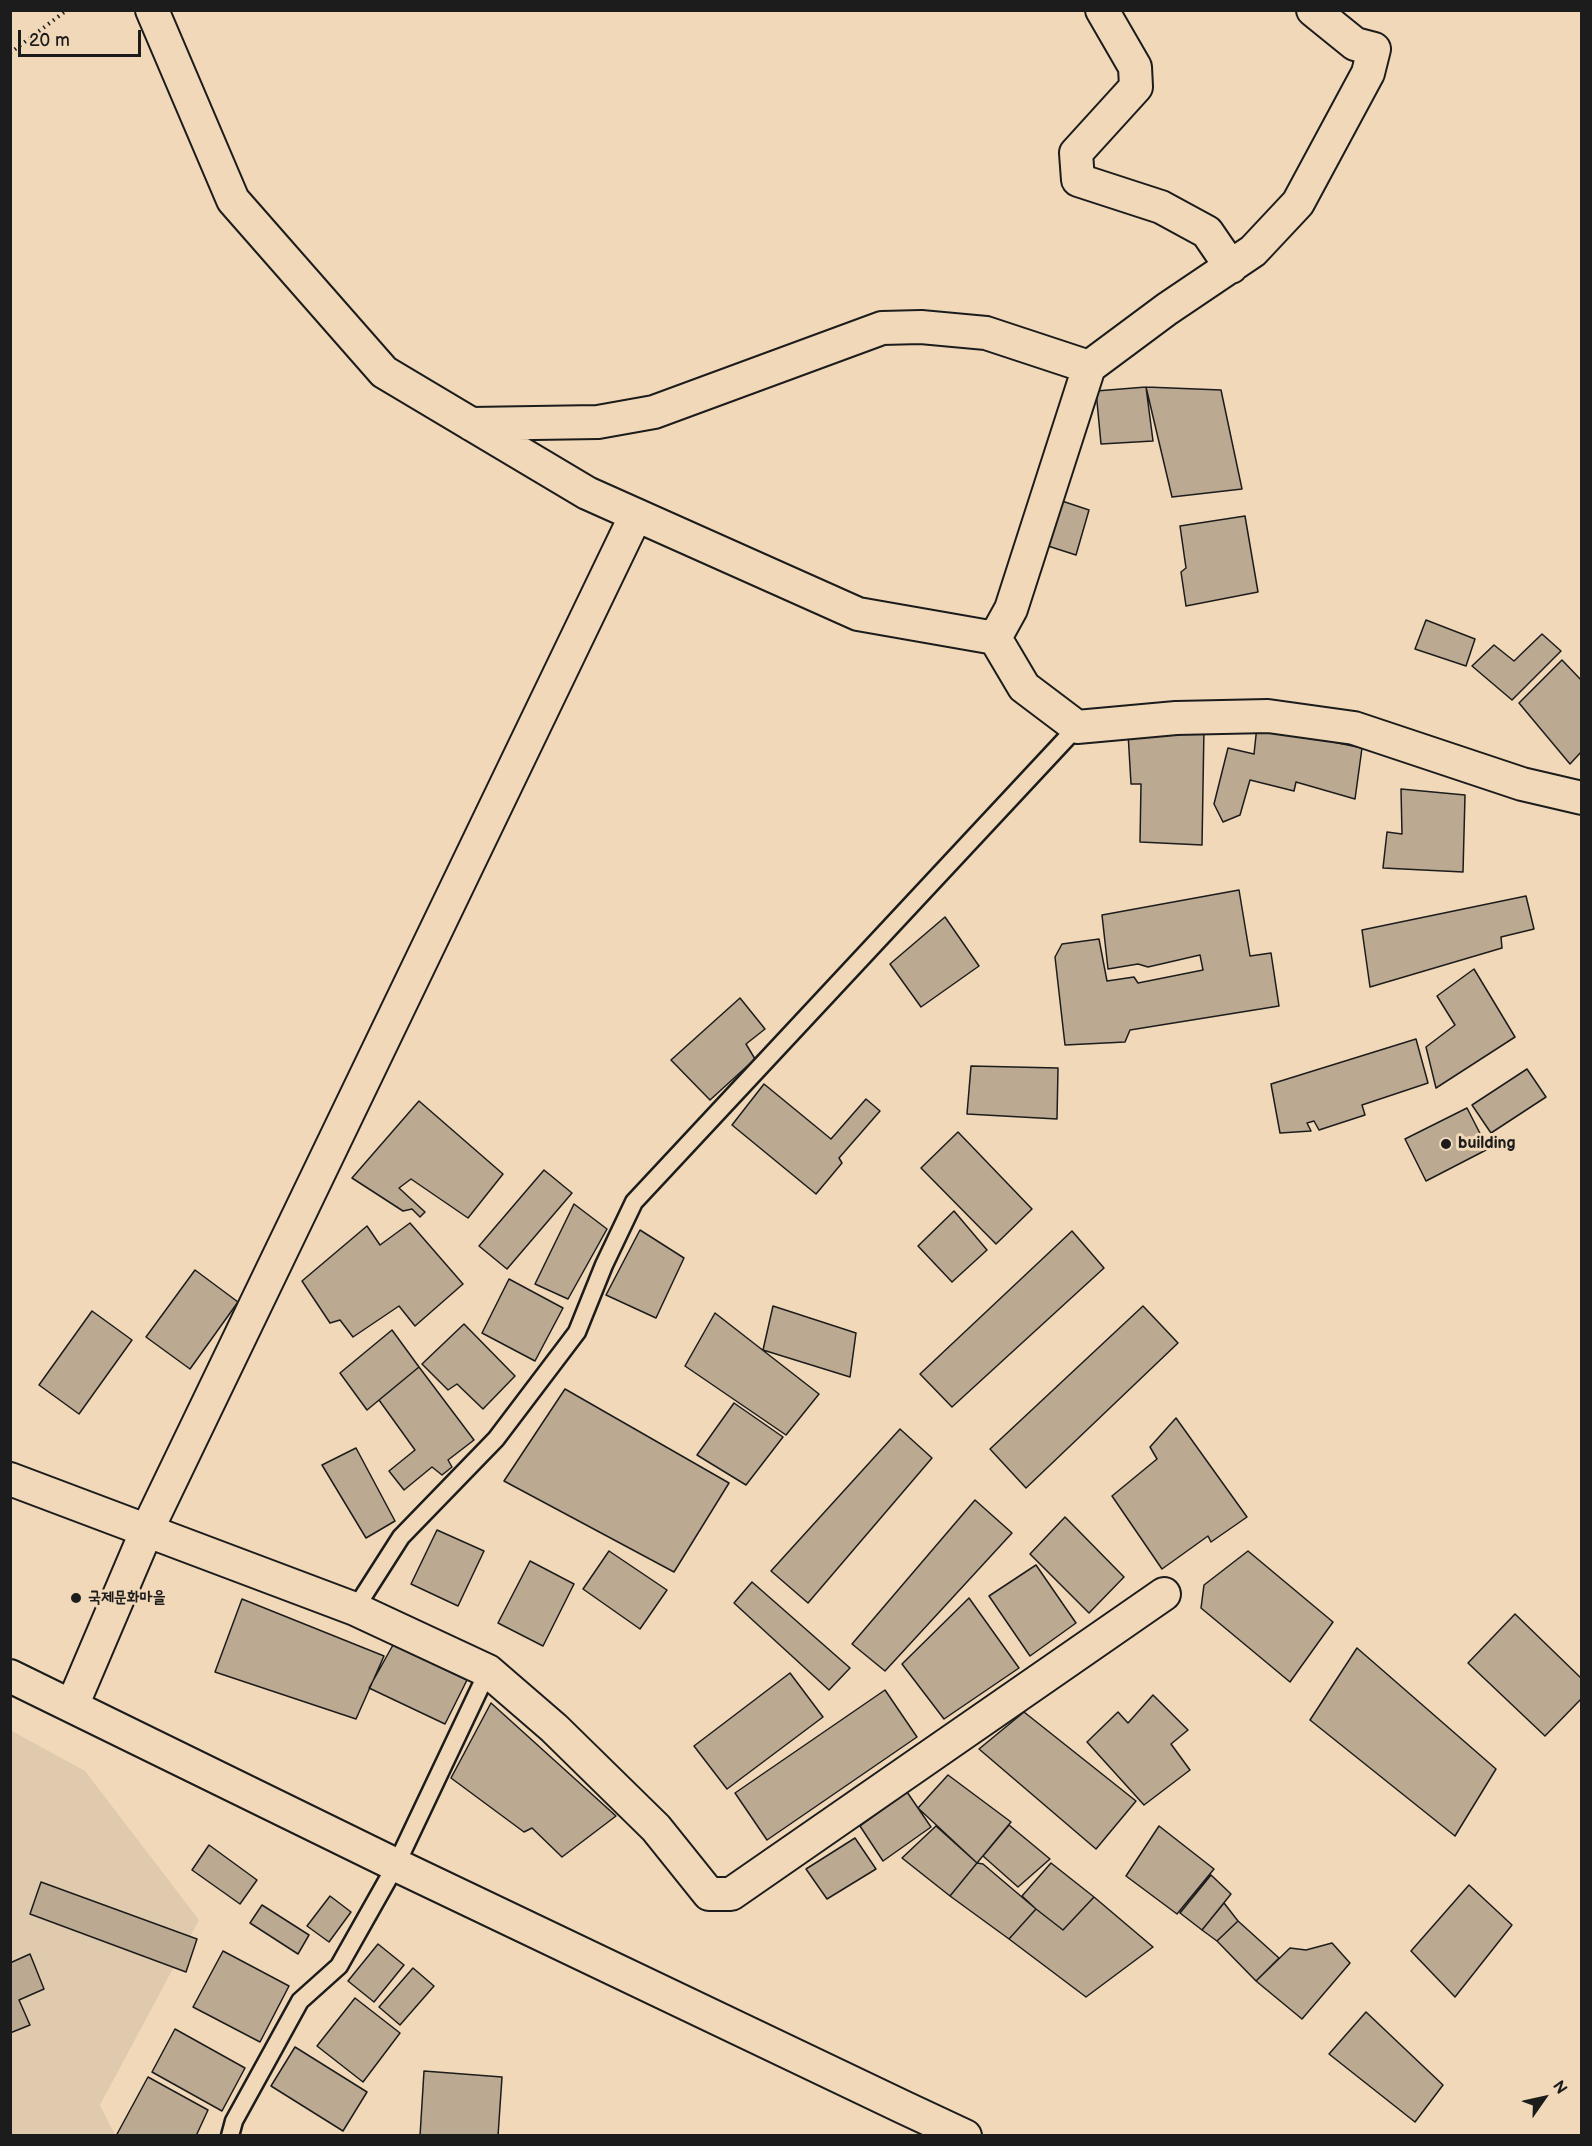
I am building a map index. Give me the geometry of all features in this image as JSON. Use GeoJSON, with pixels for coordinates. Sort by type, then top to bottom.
{"type":"FeatureCollection","features":[{"type":"Feature","properties":{"kind":"street"},"geometry":{"type":"LineString","coordinates":[[152,10],[233,200],[384,372],[587,493],[858,614],[996,638]]}},
{"type":"Feature","properties":{"kind":"street"},"geometry":{"type":"LineString","coordinates":[[1102,10],[1135,67],[1136,87],[1076,153],[1078,180],[1161,207],[1207,232],[1231,267]]}},
{"type":"Feature","properties":{"kind":"street"},"geometry":{"type":"LineString","coordinates":[[996,638],[1011,609],[1089,367],[1167,309],[1253,251],[1298,203],[1368,74],[1374,49],[1355,44],[1312,10]]}},
{"type":"Feature","properties":{"kind":"street"},"geometry":{"type":"LineString","coordinates":[[470,424],[598,422],[654,412],[882,328],[921,327],[986,333],[1089,367]]}},
{"type":"Feature","properties":{"kind":"street"},"geometry":{"type":"LineString","coordinates":[[72,1706],[147,1530],[636,515]]}},
{"type":"Feature","properties":{"kind":"street"},"geometry":{"type":"LineString","coordinates":[[996,638],[1024,687],[1077,727],[1176,718],[1268,716],[1354,728],[1522,784],[1581,798]]}},
{"type":"Feature","properties":{"kind":"street"},"geometry":{"type":"LineString","coordinates":[[10,1479],[355,1609],[488,1671],[554,1728],[656,1828],[709,1894],[731,1894],[1164,1594]]}},
{"type":"Feature","properties":{"kind":"street"},"geometry":{"type":"LineString","coordinates":[[10,1676],[396,1865],[965,2136]]}},
{"type":"Feature","properties":{"kind":"lane"},"geometry":{"type":"LineString","coordinates":[[355,1609],[401,1537],[496,1439],[577,1332],[604,1265],[634,1202],[1077,727]]}},
{"type":"Feature","properties":{"kind":"lane"},"geometry":{"type":"LineString","coordinates":[[230,2136],[234,2121],[300,2001],[339,1966],[396,1865],[488,1671]]}},
{"type":"Feature","properties":{"kind":"path"},"geometry":{"type":"LineString","coordinates":[[10,53],[67,10]]}},
{"type":"Feature","properties":{"kind":"shaded area"},"geometry":{"type":"Polygon","coordinates":[[[10,1730],[85,1771],[199,1920],[100,2105],[115,2135],[11,2135],[10,1730]]]}},
{"type":"Feature","properties":{"kind":"building"},"geometry":{"type":"Polygon","coordinates":[[[1146,387],[1153,441],[1101,444],[1096,391],[1146,387]]]}},
{"type":"Feature","properties":{"kind":"building"},"geometry":{"type":"Polygon","coordinates":[[[1146,387],[1221,390],[1242,489],[1172,497],[1146,387]]]}},
{"type":"Feature","properties":{"kind":"building"},"geometry":{"type":"Polygon","coordinates":[[[1059,500],[1089,510],[1076,555],[1048,546],[1059,500]]]}},
{"type":"Feature","properties":{"kind":"building"},"geometry":{"type":"Polygon","coordinates":[[[1245,516],[1258,592],[1186,606],[1181,572],[1186,568],[1180,526],[1245,516]]]}},
{"type":"Feature","properties":{"kind":"building"},"geometry":{"type":"Polygon","coordinates":[[[1426,620],[1475,639],[1466,666],[1415,649],[1426,620]]]}},
{"type":"Feature","properties":{"kind":"building"},"geometry":{"type":"Polygon","coordinates":[[[1542,634],[1561,651],[1512,700],[1472,666],[1494,645],[1514,661],[1542,634]]]}},
{"type":"Feature","properties":{"kind":"building"},"geometry":{"type":"Polygon","coordinates":[[[1562,660],[1582,681],[1582,751],[1570,764],[1519,703],[1562,660]]]}},
{"type":"Feature","properties":{"kind":"building"},"geometry":{"type":"Polygon","coordinates":[[[1257,726],[1362,748],[1355,799],[1296,782],[1294,791],[1250,780],[1240,815],[1223,822],[1214,804],[1228,748],[1254,754],[1257,726]]]}},
{"type":"Feature","properties":{"kind":"building"},"geometry":{"type":"Polygon","coordinates":[[[1204,727],[1202,845],[1140,842],[1141,784],[1131,784],[1128,733],[1204,727]]]}},
{"type":"Feature","properties":{"kind":"building"},"geometry":{"type":"Polygon","coordinates":[[[1401,789],[1465,795],[1463,872],[1383,868],[1387,832],[1402,834],[1401,789]]]}},
{"type":"Feature","properties":{"kind":"building"},"geometry":{"type":"Polygon","coordinates":[[[1239,890],[1250,956],[1271,953],[1279,1006],[1130,1030],[1125,1042],[1065,1045],[1055,957],[1062,944],[1099,939],[1107,981],[1134,977],[1138,983],[1203,970],[1200,955],[1148,967],[1138,964],[1108,969],[1102,915],[1239,890]]]}},
{"type":"Feature","properties":{"kind":"building"},"geometry":{"type":"Polygon","coordinates":[[[1526,896],[1534,929],[1501,937],[1502,948],[1370,987],[1362,930],[1526,896]]]}},
{"type":"Feature","properties":{"kind":"building"},"geometry":{"type":"Polygon","coordinates":[[[945,917],[979,966],[921,1007],[890,964],[945,917]]]}},
{"type":"Feature","properties":{"kind":"building"},"geometry":{"type":"Polygon","coordinates":[[[1474,969],[1515,1037],[1436,1088],[1426,1047],[1455,1025],[1437,996],[1474,969]]]}},
{"type":"Feature","properties":{"kind":"building"},"geometry":{"type":"Polygon","coordinates":[[[740,998],[765,1029],[746,1044],[755,1059],[710,1100],[671,1060],[740,998]]]}},
{"type":"Feature","properties":{"kind":"building"},"geometry":{"type":"Polygon","coordinates":[[[1416,1039],[1428,1083],[1362,1105],[1365,1115],[1319,1130],[1314,1121],[1307,1123],[1311,1131],[1280,1133],[1271,1084],[1416,1039]]]}},
{"type":"Feature","properties":{"kind":"building"},"geometry":{"type":"Polygon","coordinates":[[[971,1066],[1058,1068],[1057,1119],[967,1114],[971,1066]]]}},
{"type":"Feature","properties":{"kind":"building","name":"building"},"geometry":{"type":"Polygon","coordinates":[[[1527,1069],[1546,1097],[1491,1133],[1472,1105],[1527,1069]]]}},
{"type":"Feature","properties":{"kind":"building"},"geometry":{"type":"Polygon","coordinates":[[[764,1084],[831,1139],[866,1099],[880,1111],[839,1158],[842,1163],[816,1194],[732,1125],[764,1084]]]}},
{"type":"Feature","properties":{"kind":"building"},"geometry":{"type":"Polygon","coordinates":[[[419,1101],[503,1174],[468,1218],[411,1179],[399,1188],[425,1212],[420,1217],[412,1209],[403,1211],[352,1178],[419,1101]]]}},
{"type":"Feature","properties":{"kind":"building","name":"building"},"geometry":{"type":"Polygon","coordinates":[[[1467,1108],[1488,1149],[1426,1181],[1405,1139],[1467,1108]]]}},
{"type":"Feature","properties":{"kind":"building"},"geometry":{"type":"Polygon","coordinates":[[[958,1132],[1032,1209],[996,1244],[921,1168],[958,1132]]]}},
{"type":"Feature","properties":{"kind":"building"},"geometry":{"type":"Polygon","coordinates":[[[544,1170],[572,1193],[507,1269],[479,1246],[544,1170]]]}},
{"type":"Feature","properties":{"kind":"building"},"geometry":{"type":"Polygon","coordinates":[[[574,1204],[607,1229],[568,1299],[535,1284],[574,1204]]]}},
{"type":"Feature","properties":{"kind":"building"},"geometry":{"type":"Polygon","coordinates":[[[954,1211],[987,1250],[952,1282],[918,1246],[954,1211]]]}},
{"type":"Feature","properties":{"kind":"building"},"geometry":{"type":"Polygon","coordinates":[[[410,1223],[463,1284],[415,1326],[399,1306],[353,1337],[340,1320],[330,1323],[302,1281],[367,1226],[380,1245],[410,1223]]]}},
{"type":"Feature","properties":{"kind":"building"},"geometry":{"type":"Polygon","coordinates":[[[640,1230],[684,1258],[656,1318],[606,1295],[640,1230]]]}},
{"type":"Feature","properties":{"kind":"building"},"geometry":{"type":"Polygon","coordinates":[[[1072,1231],[1104,1268],[952,1407],[920,1374],[1072,1231]]]}},
{"type":"Feature","properties":{"kind":"building"},"geometry":{"type":"Polygon","coordinates":[[[195,1270],[238,1302],[190,1369],[146,1337],[195,1270]]]}},
{"type":"Feature","properties":{"kind":"building"},"geometry":{"type":"Polygon","coordinates":[[[509,1279],[563,1308],[535,1361],[482,1333],[509,1279]]]}},
{"type":"Feature","properties":{"kind":"building"},"geometry":{"type":"Polygon","coordinates":[[[773,1306],[856,1333],[850,1377],[763,1350],[773,1306]]]}},
{"type":"Feature","properties":{"kind":"building"},"geometry":{"type":"Polygon","coordinates":[[[1143,1306],[1178,1343],[1026,1488],[990,1449],[1143,1306]]]}},
{"type":"Feature","properties":{"kind":"building"},"geometry":{"type":"Polygon","coordinates":[[[92,1311],[132,1340],[79,1414],[39,1385],[92,1311]]]}},
{"type":"Feature","properties":{"kind":"building"},"geometry":{"type":"Polygon","coordinates":[[[715,1313],[819,1394],[786,1435],[685,1366],[715,1313]]]}},
{"type":"Feature","properties":{"kind":"building"},"geometry":{"type":"Polygon","coordinates":[[[464,1324],[515,1376],[483,1409],[457,1384],[448,1390],[422,1364],[464,1324]]]}},
{"type":"Feature","properties":{"kind":"building"},"geometry":{"type":"Polygon","coordinates":[[[392,1330],[419,1367],[367,1410],[340,1373],[392,1330]]]}},
{"type":"Feature","properties":{"kind":"building"},"geometry":{"type":"Polygon","coordinates":[[[419,1367],[474,1440],[448,1460],[452,1467],[442,1475],[432,1467],[404,1490],[389,1471],[415,1450],[379,1400],[419,1367]]]}},
{"type":"Feature","properties":{"kind":"building"},"geometry":{"type":"Polygon","coordinates":[[[565,1389],[729,1483],[674,1572],[504,1481],[565,1389]]]}},
{"type":"Feature","properties":{"kind":"building"},"geometry":{"type":"Polygon","coordinates":[[[734,1403],[783,1437],[746,1485],[697,1455],[734,1403]]]}},
{"type":"Feature","properties":{"kind":"building"},"geometry":{"type":"Polygon","coordinates":[[[1176,1418],[1247,1517],[1211,1542],[1208,1536],[1162,1569],[1112,1496],[1157,1459],[1150,1447],[1176,1418]]]}},
{"type":"Feature","properties":{"kind":"building"},"geometry":{"type":"Polygon","coordinates":[[[900,1429],[932,1458],[808,1603],[771,1571],[900,1429]]]}},
{"type":"Feature","properties":{"kind":"building"},"geometry":{"type":"Polygon","coordinates":[[[356,1448],[395,1521],[366,1538],[322,1465],[356,1448]]]}},
{"type":"Feature","properties":{"kind":"building"},"geometry":{"type":"Polygon","coordinates":[[[975,1500],[1012,1533],[885,1671],[852,1644],[975,1500]]]}},
{"type":"Feature","properties":{"kind":"building"},"geometry":{"type":"Polygon","coordinates":[[[1065,1517],[1124,1577],[1089,1613],[1030,1554],[1065,1517]]]}},
{"type":"Feature","properties":{"kind":"building"},"geometry":{"type":"Polygon","coordinates":[[[437,1530],[484,1551],[458,1606],[411,1584],[437,1530]]]}},
{"type":"Feature","properties":{"kind":"building"},"geometry":{"type":"Polygon","coordinates":[[[609,1551],[667,1590],[640,1629],[583,1589],[609,1551]]]}},
{"type":"Feature","properties":{"kind":"building"},"geometry":{"type":"Polygon","coordinates":[[[1248,1551],[1333,1622],[1290,1682],[1201,1608],[1204,1585],[1248,1551]]]}},
{"type":"Feature","properties":{"kind":"building"},"geometry":{"type":"Polygon","coordinates":[[[530,1561],[574,1584],[543,1646],[498,1623],[530,1561]]]}},
{"type":"Feature","properties":{"kind":"building"},"geometry":{"type":"Polygon","coordinates":[[[1036,1565],[1076,1623],[1030,1656],[989,1596],[1036,1565]]]}},
{"type":"Feature","properties":{"kind":"building"},"geometry":{"type":"Polygon","coordinates":[[[752,1582],[850,1668],[829,1690],[734,1603],[752,1582]]]}},
{"type":"Feature","properties":{"kind":"building"},"geometry":{"type":"Polygon","coordinates":[[[969,1598],[1019,1668],[944,1719],[902,1664],[969,1598]]]}},
{"type":"Feature","properties":{"kind":"building"},"geometry":{"type":"Polygon","coordinates":[[[242,1599],[384,1656],[356,1719],[215,1672],[242,1599]]]}},
{"type":"Feature","properties":{"kind":"building"},"geometry":{"type":"Polygon","coordinates":[[[1515,1614],[1582,1679],[1582,1698],[1545,1736],[1468,1663],[1515,1614]]]}},
{"type":"Feature","properties":{"kind":"building"},"geometry":{"type":"Polygon","coordinates":[[[393,1645],[467,1680],[445,1724],[369,1688],[393,1645]]]}},
{"type":"Feature","properties":{"kind":"building"},"geometry":{"type":"Polygon","coordinates":[[[1357,1648],[1496,1769],[1455,1836],[1310,1720],[1357,1648]]]}},
{"type":"Feature","properties":{"kind":"building"},"geometry":{"type":"Polygon","coordinates":[[[790,1673],[823,1717],[727,1789],[694,1746],[790,1673]]]}},
{"type":"Feature","properties":{"kind":"building"},"geometry":{"type":"Polygon","coordinates":[[[885,1690],[917,1737],[767,1840],[735,1793],[885,1690]]]}},
{"type":"Feature","properties":{"kind":"building"},"geometry":{"type":"Polygon","coordinates":[[[1153,1695],[1188,1730],[1171,1744],[1190,1770],[1144,1805],[1087,1742],[1118,1712],[1128,1723],[1153,1695]]]}},
{"type":"Feature","properties":{"kind":"building"},"geometry":{"type":"Polygon","coordinates":[[[491,1703],[616,1816],[562,1857],[532,1828],[524,1832],[451,1778],[491,1703]]]}},
{"type":"Feature","properties":{"kind":"building"},"geometry":{"type":"Polygon","coordinates":[[[1024,1712],[1136,1801],[1096,1849],[979,1749],[1024,1712]]]}},
{"type":"Feature","properties":{"kind":"building"},"geometry":{"type":"Polygon","coordinates":[[[948,1775],[1011,1822],[977,1863],[918,1808],[948,1775]]]}},
{"type":"Feature","properties":{"kind":"building"},"geometry":{"type":"Polygon","coordinates":[[[907,1792],[931,1827],[883,1861],[860,1826],[907,1792]]]}},
{"type":"Feature","properties":{"kind":"building"},"geometry":{"type":"Polygon","coordinates":[[[1009,1825],[1050,1859],[1018,1887],[983,1856],[1009,1825]]]}},
{"type":"Feature","properties":{"kind":"building"},"geometry":{"type":"Polygon","coordinates":[[[936,1826],[977,1863],[950,1896],[902,1858],[936,1826]]]}},
{"type":"Feature","properties":{"kind":"building"},"geometry":{"type":"Polygon","coordinates":[[[1159,1826],[1214,1869],[1177,1914],[1126,1876],[1159,1826]]]}},
{"type":"Feature","properties":{"kind":"building"},"geometry":{"type":"Polygon","coordinates":[[[855,1838],[876,1869],[827,1899],[806,1869],[855,1838]]]}},
{"type":"Feature","properties":{"kind":"building"},"geometry":{"type":"Polygon","coordinates":[[[209,1845],[257,1880],[240,1904],[192,1870],[209,1845]]]}},
{"type":"Feature","properties":{"kind":"building"},"geometry":{"type":"Polygon","coordinates":[[[977,1863],[983,1864],[1036,1909],[1009,1939],[950,1896],[977,1863]]]}},
{"type":"Feature","properties":{"kind":"building"},"geometry":{"type":"Polygon","coordinates":[[[1051,1863],[1094,1897],[1063,1930],[1022,1896],[1051,1863]]]}},
{"type":"Feature","properties":{"kind":"building"},"geometry":{"type":"Polygon","coordinates":[[[1211,1875],[1231,1894],[1202,1930],[1180,1913],[1211,1875]]]}},
{"type":"Feature","properties":{"kind":"building"},"geometry":{"type":"Polygon","coordinates":[[[41,1882],[197,1939],[186,1972],[30,1914],[41,1882]]]}},
{"type":"Feature","properties":{"kind":"building"},"geometry":{"type":"Polygon","coordinates":[[[1469,1885],[1512,1925],[1455,1997],[1411,1951],[1469,1885]]]}},
{"type":"Feature","properties":{"kind":"building"},"geometry":{"type":"Polygon","coordinates":[[[330,1896],[351,1912],[329,1942],[307,1926],[330,1896]]]}},
{"type":"Feature","properties":{"kind":"building"},"geometry":{"type":"Polygon","coordinates":[[[1094,1897],[1153,1947],[1086,1997],[1009,1939],[1036,1909],[1063,1930],[1094,1897]]]}},
{"type":"Feature","properties":{"kind":"building"},"geometry":{"type":"Polygon","coordinates":[[[1224,1903],[1238,1921],[1217,1941],[1202,1930],[1224,1903]]]}},
{"type":"Feature","properties":{"kind":"building"},"geometry":{"type":"Polygon","coordinates":[[[262,1905],[309,1935],[298,1954],[250,1923],[262,1905]]]}},
{"type":"Feature","properties":{"kind":"building"},"geometry":{"type":"Polygon","coordinates":[[[1238,1921],[1279,1958],[1256,1981],[1217,1941],[1238,1921]]]}},
{"type":"Feature","properties":{"kind":"building"},"geometry":{"type":"Polygon","coordinates":[[[1332,1943],[1350,1963],[1302,2019],[1256,1981],[1290,1948],[1306,1950],[1332,1943]]]}},
{"type":"Feature","properties":{"kind":"building"},"geometry":{"type":"Polygon","coordinates":[[[378,1944],[404,1965],[374,2002],[348,1981],[378,1944]]]}},
{"type":"Feature","properties":{"kind":"building"},"geometry":{"type":"Polygon","coordinates":[[[223,1951],[289,1986],[260,2042],[193,2007],[223,1951]]]}},
{"type":"Feature","properties":{"kind":"building"},"geometry":{"type":"Polygon","coordinates":[[[30,1954],[44,1989],[19,2000],[30,2025],[10,2033],[10,1963],[30,1954]]]}},
{"type":"Feature","properties":{"kind":"building"},"geometry":{"type":"Polygon","coordinates":[[[413,1968],[434,1986],[400,2025],[379,2007],[413,1968]]]}},
{"type":"Feature","properties":{"kind":"building"},"geometry":{"type":"Polygon","coordinates":[[[355,1998],[400,2033],[363,2082],[317,2046],[355,1998]]]}},
{"type":"Feature","properties":{"kind":"building"},"geometry":{"type":"Polygon","coordinates":[[[1366,2012],[1443,2085],[1415,2122],[1329,2054],[1366,2012]]]}},
{"type":"Feature","properties":{"kind":"building"},"geometry":{"type":"Polygon","coordinates":[[[175,2029],[245,2068],[222,2111],[152,2072],[175,2029]]]}},
{"type":"Feature","properties":{"kind":"building"},"geometry":{"type":"Polygon","coordinates":[[[295,2047],[367,2092],[343,2131],[271,2086],[295,2047]]]}},
{"type":"Feature","properties":{"kind":"building"},"geometry":{"type":"Polygon","coordinates":[[[424,2071],[502,2077],[498,2136],[420,2136],[424,2071]]]}},
{"type":"Feature","properties":{"kind":"building"},"geometry":{"type":"Polygon","coordinates":[[[148,2077],[208,2110],[196,2136],[116,2136],[148,2077]]]}},
{"type":"Feature","properties":{"kind":"place","name":"building"},"geometry":{"type":"Point","coordinates":[1446,1144]}},
{"type":"Feature","properties":{"kind":"place","name":"국제문화마을"},"geometry":{"type":"Point","coordinates":[76,1598]}}]}
